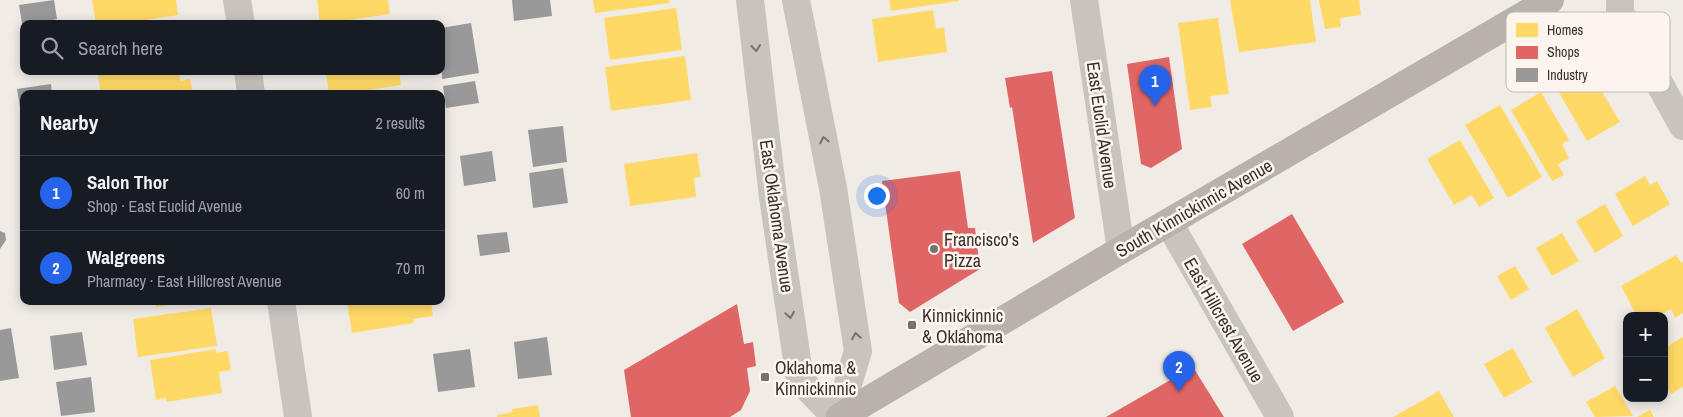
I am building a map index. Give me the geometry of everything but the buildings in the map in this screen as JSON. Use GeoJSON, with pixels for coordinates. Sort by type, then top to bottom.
{"type":"FeatureCollection","features":[{"type":"Feature","properties":{"kind":"main road","name":"South Kinnickinnic Avenue"},"geometry":{"type":"LineString","coordinates":[[1529,12],[1550,0]]}},
{"type":"Feature","properties":{"kind":"main road","name":"South Kinnickinnic Avenue"},"geometry":{"type":"LineString","coordinates":[[838,417],[1506,26]]}},
{"type":"Feature","properties":{"kind":"street"},"geometry":{"type":"LineString","coordinates":[[238,0],[240,20]]}},
{"type":"Feature","properties":{"kind":"street","name":"East Oklahoma Avenue"},"geometry":{"type":"LineString","coordinates":[[750,0],[773,197],[800,380],[838,417]]}},
{"type":"Feature","properties":{"kind":"street"},"geometry":{"type":"LineString","coordinates":[[796,0],[833,188],[858,350],[838,417]]}},
{"type":"Feature","properties":{"kind":"street","name":"East Euclid Avenue"},"geometry":{"type":"LineString","coordinates":[[1084,0],[1121,250]]}},
{"type":"Feature","properties":{"kind":"street"},"geometry":{"type":"LineString","coordinates":[[249,75],[250,90]]}},
{"type":"Feature","properties":{"kind":"street"},"geometry":{"type":"LineString","coordinates":[[1664,92],[1683,126]]}},
{"type":"Feature","properties":{"kind":"street","name":"East Hillcrest Avenue"},"geometry":{"type":"LineString","coordinates":[[1169,223],[1280,417]]}},
{"type":"Feature","properties":{"kind":"street"},"geometry":{"type":"LineString","coordinates":[[282,305],[298,417]]}},
{"type":"Feature","properties":{"kind":"place","name":"Salon Thor"},"geometry":{"type":"Point","coordinates":[1155,106]}},
{"type":"Feature","properties":{"kind":"place","name":"Francisco's Pizza"},"geometry":{"type":"Point","coordinates":[934,249]}},
{"type":"Feature","properties":{"kind":"place","name":"Kinnickinnic & Oklahoma"},"geometry":{"type":"Point","coordinates":[912,325]}},
{"type":"Feature","properties":{"kind":"place","name":"Oklahoma & Kinnickinnic"},"geometry":{"type":"Point","coordinates":[765,377]}},
{"type":"Feature","properties":{"kind":"place","name":"Walgreens"},"geometry":{"type":"Point","coordinates":[1179,392]}}]}
